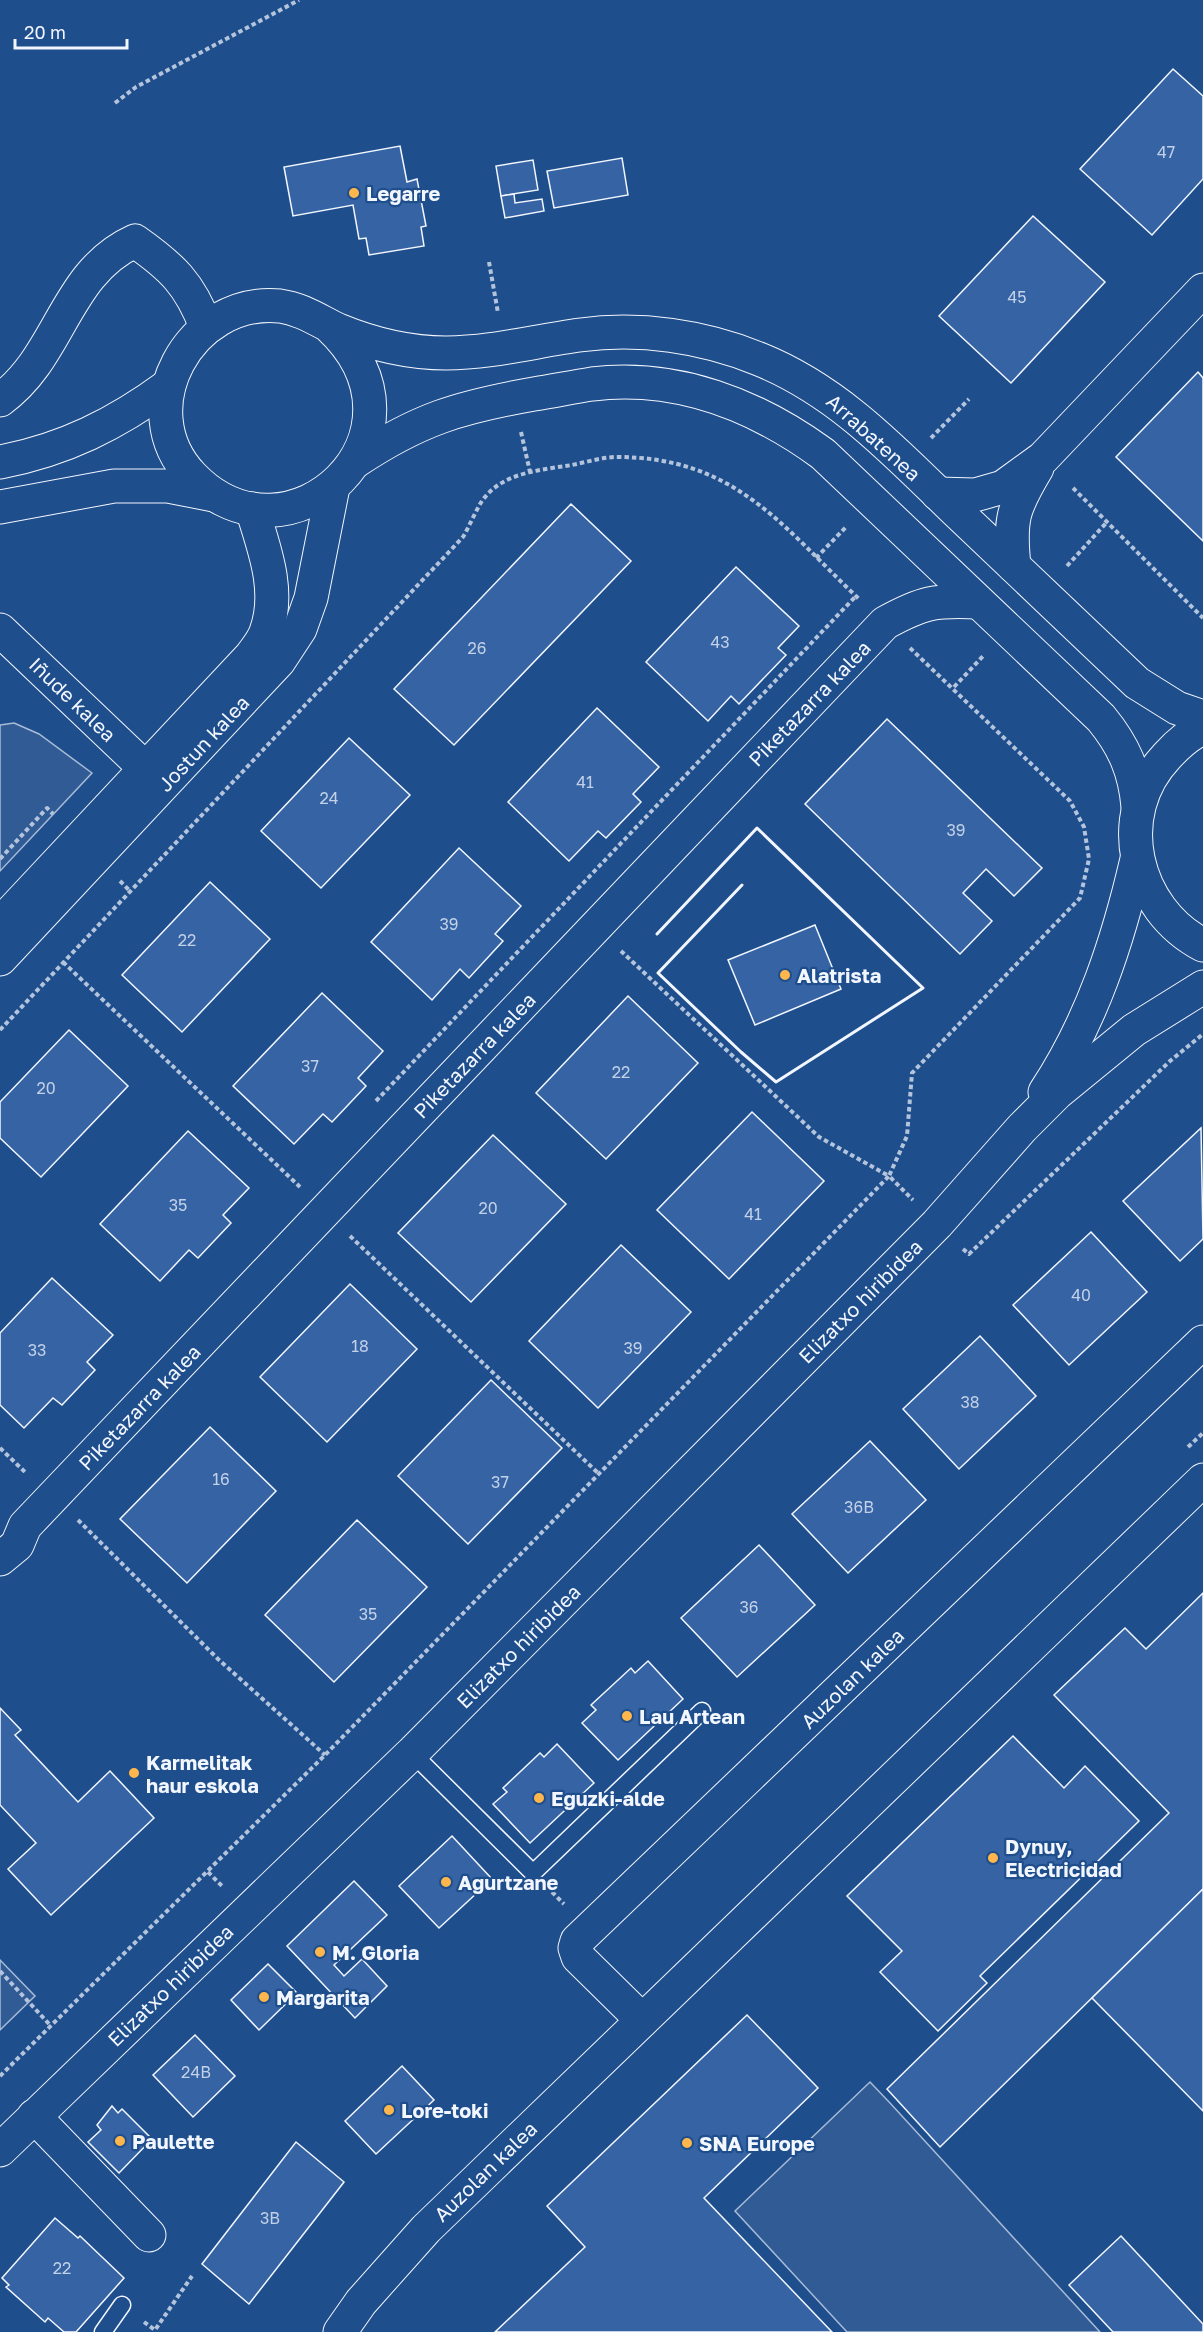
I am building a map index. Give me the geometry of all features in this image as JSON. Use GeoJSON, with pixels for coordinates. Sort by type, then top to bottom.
{"type":"FeatureCollection","features":[{"type":"Feature","properties":{"kind":"street"},"geometry":{"type":"LineString","coordinates":[[0,400],[11,392],[42,356],[88,274],[114,250],[135,241],[182,279],[195,297],[206,327]]}},
{"type":"Feature","properties":{"kind":"street"},"geometry":{"type":"LineString","coordinates":[[938,494],[975,495],[1004,488],[1043,458],[1203,290]]}},
{"type":"Feature","properties":{"kind":"street","name":"Arrabatenea"},"geometry":{"type":"LineString","coordinates":[[1138,807],[1136,784],[1130,761],[1118,738],[1101,718],[823,454],[789,429],[752,410],[713,395],[673,386],[633,383],[594,384],[458,409],[404,431],[356,461],[333,487],[308,502],[281,509],[252,509],[232,504],[214,495],[190,474],[174,447],[166,417],[169,385],[176,363],[190,343],[206,327],[229,313],[255,307],[281,306],[306,313],[329,326],[383,345],[442,353],[473,352],[582,334],[617,332],[652,333],[721,346],[790,372],[822,391],[852,413],[1137,683],[1177,708],[1203,717]]}},
{"type":"Feature","properties":{"kind":"street","name":"Arrabatenea"},"geometry":{"type":"LineString","coordinates":[[329,326],[362,364],[369,388],[371,413],[366,439],[356,461]]}},
{"type":"Feature","properties":{"kind":"street"},"geometry":{"type":"LineString","coordinates":[[0,462],[63,447],[99,431],[135,410],[169,385]]}},
{"type":"Feature","properties":{"kind":"street"},"geometry":{"type":"LineString","coordinates":[[1014,566],[1010,530],[1017,501],[1043,458]]}},
{"type":"Feature","properties":{"kind":"street"},"geometry":{"type":"LineString","coordinates":[[0,507],[114,486],[168,486],[214,495]]}},
{"type":"Feature","properties":{"kind":"street","name":"Jostun kalea"},"geometry":{"type":"LineString","coordinates":[[0,959],[279,661],[300,629],[311,598],[333,487]]}},
{"type":"Feature","properties":{"kind":"street","name":"Jostun kalea"},"geometry":{"type":"LineString","coordinates":[[0,924],[251,656],[266,634],[272,612],[271,572],[252,509]]}},
{"type":"Feature","properties":{"kind":"street","name":"Piketazarra kalea"},"geometry":{"type":"LineString","coordinates":[[0,1559],[17,1545],[26,1526],[885,623],[918,605],[941,601],[978,602]]}},
{"type":"Feature","properties":{"kind":"street","name":"Iñude kalea"},"geometry":{"type":"LineString","coordinates":[[0,630],[146,768]]}},
{"type":"Feature","properties":{"kind":"street"},"geometry":{"type":"LineString","coordinates":[[1203,728],[1177,745],[1160,763],[1147,784],[1138,807],[1135,833],[1137,859],[1142,878],[1161,912],[1189,938],[1203,945]]}},
{"type":"Feature","properties":{"kind":"street","name":"Elizatxo hiribidea"},"geometry":{"type":"LineString","coordinates":[[1022,1128],[1073,1043],[1094,998],[1114,944],[1137,859]]}},
{"type":"Feature","properties":{"kind":"street","name":"Elizatxo hiribidea"},"geometry":{"type":"LineString","coordinates":[[0,2150],[412,1752],[937,1224],[1022,1128],[1094,1060],[1134,1030],[1203,987]]}},
{"type":"Feature","properties":{"kind":"street","name":"Auzolan kalea"},"geometry":{"type":"LineString","coordinates":[[641,2019],[578,1957],[575,1948],[577,1941],[1203,1342]]}},
{"type":"Feature","properties":{"kind":"street","name":"Auzolan kalea"},"geometry":{"type":"LineString","coordinates":[[340,2332],[361,2302],[426,2229],[641,2019],[1203,1480]]}},
{"type":"Feature","properties":{"kind":"street"},"geometry":{"type":"LineString","coordinates":[[34,2116],[148,2235]]}},
{"type":"Feature","properties":{"kind":"lane"},"geometry":{"type":"LineString","coordinates":[[412,1752],[533,1873],[702,1711]]}},
{"type":"Feature","properties":{"kind":"lane"},"geometry":{"type":"LineString","coordinates":[[103,2332],[122,2305]]}},
{"type":"Feature","properties":{"kind":"path"},"geometry":{"type":"LineString","coordinates":[[115,103],[136,87],[298,0]]}},
{"type":"Feature","properties":{"kind":"path"},"geometry":{"type":"LineString","coordinates":[[0,1030],[463,537],[482,501],[493,488],[508,478],[530,472],[616,457],[682,463],[721,480],[758,502],[1070,801],[1084,827],[1089,859],[1080,898],[912,1073],[907,1136],[889,1176],[325,1755],[0,2076]]}},
{"type":"Feature","properties":{"kind":"path"},"geometry":{"type":"LineString","coordinates":[[1073,488],[1203,618]]}},
{"type":"Feature","properties":{"kind":"path"},"geometry":{"type":"LineString","coordinates":[[1042,592],[1107,522]]}},
{"type":"Feature","properties":{"kind":"path"},"geometry":{"type":"LineString","coordinates":[[368,1109],[856,596]]}},
{"type":"Feature","properties":{"kind":"path"},"geometry":{"type":"LineString","coordinates":[[0,859],[47,808]]}},
{"type":"Feature","properties":{"kind":"path"},"geometry":{"type":"LineString","coordinates":[[621,951],[819,1137],[889,1176]]}},
{"type":"Feature","properties":{"kind":"path"},"geometry":{"type":"LineString","coordinates":[[63,962],[297,1184]]}},
{"type":"Feature","properties":{"kind":"path"},"geometry":{"type":"LineString","coordinates":[[969,1254],[1170,1061],[1203,1034]]}},
{"type":"Feature","properties":{"kind":"path"},"geometry":{"type":"LineString","coordinates":[[289,1192],[305,1176]]}},
{"type":"Feature","properties":{"kind":"path"},"geometry":{"type":"LineString","coordinates":[[348,1234],[599,1474]]}},
{"type":"Feature","properties":{"kind":"path"},"geometry":{"type":"LineString","coordinates":[[0,1448],[25,1471],[33,1463]]}},
{"type":"Feature","properties":{"kind":"path"},"geometry":{"type":"LineString","coordinates":[[74,1517],[218,1659],[325,1755]]}},
{"type":"Feature","properties":{"kind":"path"},"geometry":{"type":"LineString","coordinates":[[0,1971],[51,2026]]}},
{"type":"Feature","properties":{"kind":"path"},"geometry":{"type":"LineString","coordinates":[[122,2305],[154,2330],[192,2276]]}},
{"type":"Feature","properties":{"kind":"shaded area"},"geometry":{"type":"Polygon","coordinates":[[[14,723],[39,734],[92,773],[0,871],[0,725],[14,723]]]}},
{"type":"Feature","properties":{"kind":"shaded area"},"geometry":{"type":"Polygon","coordinates":[[[0,1960],[35,1996],[0,2030],[0,1960]]]}},
{"type":"Feature","properties":{"kind":"shaded area"},"geometry":{"type":"Polygon","coordinates":[[[870,2082],[1100,2332],[847,2332],[735,2211],[870,2082]]]}},
{"type":"Feature","properties":{"kind":"building"},"geometry":{"type":"Polygon","coordinates":[[[1173,69],[1203,96],[1203,179],[1152,235],[1080,169],[1173,69]]]}},
{"type":"Feature","properties":{"kind":"building","name":"Legarre"},"geometry":{"type":"Polygon","coordinates":[[[400,146],[407,182],[417,179],[426,226],[421,227],[424,246],[369,255],[366,238],[359,239],[353,205],[293,216],[284,167],[400,146]]]}},
{"type":"Feature","properties":{"kind":"building"},"geometry":{"type":"Polygon","coordinates":[[[622,158],[628,195],[554,208],[547,171],[622,158]]]}},
{"type":"Feature","properties":{"kind":"building"},"geometry":{"type":"Polygon","coordinates":[[[533,160],[538,190],[501,196],[496,166],[533,160]]]}},
{"type":"Feature","properties":{"kind":"building"},"geometry":{"type":"Polygon","coordinates":[[[514,194],[515,203],[542,199],[544,211],[505,218],[501,196],[514,194]]]}},
{"type":"Feature","properties":{"kind":"building"},"geometry":{"type":"Polygon","coordinates":[[[1033,216],[1105,282],[1011,383],[939,316],[1033,216]]]}},
{"type":"Feature","properties":{"kind":"building"},"geometry":{"type":"Polygon","coordinates":[[[1198,372],[1203,378],[1203,541],[1116,457],[1198,372]]]}},
{"type":"Feature","properties":{"kind":"building"},"geometry":{"type":"Polygon","coordinates":[[[571,504],[631,561],[454,745],[394,689],[571,504]]]}},
{"type":"Feature","properties":{"kind":"building"},"geometry":{"type":"Polygon","coordinates":[[[736,567],[799,626],[778,648],[786,655],[739,704],[731,696],[708,721],[646,662],[736,567]]]}},
{"type":"Feature","properties":{"kind":"building"},"geometry":{"type":"Polygon","coordinates":[[[597,708],[659,767],[633,794],[641,802],[606,838],[598,831],[569,861],[508,802],[597,708]]]}},
{"type":"Feature","properties":{"kind":"building"},"geometry":{"type":"Polygon","coordinates":[[[887,719],[1042,868],[1014,896],[986,869],[963,893],[992,921],[960,954],[805,804],[887,719]]]}},
{"type":"Feature","properties":{"kind":"building"},"geometry":{"type":"Polygon","coordinates":[[[349,738],[410,795],[321,888],[261,831],[349,738]]]}},
{"type":"Feature","properties":{"kind":"building"},"geometry":{"type":"Polygon","coordinates":[[[459,848],[521,906],[495,934],[503,941],[469,978],[460,969],[432,1000],[371,942],[459,848]]]}},
{"type":"Feature","properties":{"kind":"building"},"geometry":{"type":"Polygon","coordinates":[[[210,882],[270,939],[182,1032],[122,975],[210,882]]]}},
{"type":"Feature","properties":{"kind":"building","name":"Alatrista"},"geometry":{"type":"Polygon","coordinates":[[[815,925],[841,989],[755,1025],[728,960],[815,925]]]}},
{"type":"Feature","properties":{"kind":"building"},"geometry":{"type":"Polygon","coordinates":[[[322,993],[383,1051],[358,1078],[366,1086],[332,1122],[323,1114],[294,1144],[233,1086],[322,993]]]}},
{"type":"Feature","properties":{"kind":"building"},"geometry":{"type":"Polygon","coordinates":[[[628,996],[698,1063],[606,1159],[536,1093],[628,996]]]}},
{"type":"Feature","properties":{"kind":"building"},"geometry":{"type":"Polygon","coordinates":[[[69,1030],[128,1086],[41,1177],[0,1138],[0,1102],[69,1030]]]}},
{"type":"Feature","properties":{"kind":"building"},"geometry":{"type":"Polygon","coordinates":[[[752,1112],[824,1181],[729,1279],[657,1210],[752,1112]]]}},
{"type":"Feature","properties":{"kind":"building"},"geometry":{"type":"Polygon","coordinates":[[[1201,1128],[1203,1239],[1180,1261],[1123,1201],[1201,1128]]]}},
{"type":"Feature","properties":{"kind":"building"},"geometry":{"type":"Polygon","coordinates":[[[188,1131],[249,1188],[223,1215],[231,1223],[198,1258],[189,1250],[160,1281],[100,1224],[188,1131]]]}},
{"type":"Feature","properties":{"kind":"building"},"geometry":{"type":"Polygon","coordinates":[[[493,1135],[566,1204],[471,1302],[398,1233],[493,1135]]]}},
{"type":"Feature","properties":{"kind":"building"},"geometry":{"type":"Polygon","coordinates":[[[1091,1232],[1147,1292],[1069,1365],[1013,1305],[1091,1232]]]}},
{"type":"Feature","properties":{"kind":"building"},"geometry":{"type":"Polygon","coordinates":[[[621,1245],[691,1312],[598,1408],[529,1341],[621,1245]]]}},
{"type":"Feature","properties":{"kind":"building"},"geometry":{"type":"Polygon","coordinates":[[[52,1278],[113,1335],[87,1362],[95,1370],[62,1405],[53,1398],[24,1428],[0,1405],[0,1333],[52,1278]]]}},
{"type":"Feature","properties":{"kind":"building"},"geometry":{"type":"Polygon","coordinates":[[[350,1284],[417,1349],[327,1442],[260,1377],[350,1284]]]}},
{"type":"Feature","properties":{"kind":"building"},"geometry":{"type":"Polygon","coordinates":[[[980,1336],[1036,1396],[959,1469],[903,1409],[980,1336]]]}},
{"type":"Feature","properties":{"kind":"building"},"geometry":{"type":"Polygon","coordinates":[[[491,1380],[562,1448],[468,1544],[398,1476],[491,1380]]]}},
{"type":"Feature","properties":{"kind":"building"},"geometry":{"type":"Polygon","coordinates":[[[210,1427],[276,1491],[187,1583],[120,1519],[210,1427]]]}},
{"type":"Feature","properties":{"kind":"building"},"geometry":{"type":"Polygon","coordinates":[[[870,1441],[926,1500],[848,1573],[792,1514],[870,1441]]]}},
{"type":"Feature","properties":{"kind":"building"},"geometry":{"type":"Polygon","coordinates":[[[357,1520],[427,1587],[334,1682],[265,1615],[357,1520]]]}},
{"type":"Feature","properties":{"kind":"building"},"geometry":{"type":"Polygon","coordinates":[[[759,1545],[815,1605],[737,1677],[681,1618],[759,1545]]]}},
{"type":"Feature","properties":{"kind":"building"},"geometry":{"type":"Polygon","coordinates":[[[1203,1593],[1203,1889],[940,2147],[887,2089],[1169,1813],[1054,1695],[1125,1628],[1146,1649],[1203,1593]]]}},
{"type":"Feature","properties":{"kind":"building","name":"Lau Artean"},"geometry":{"type":"Polygon","coordinates":[[[648,1661],[683,1699],[618,1760],[582,1723],[596,1710],[591,1705],[631,1668],[635,1673],[648,1661]]]}},
{"type":"Feature","properties":{"kind":"building"},"geometry":{"type":"Polygon","coordinates":[[[0,1708],[21,1730],[15,1735],[78,1802],[110,1771],[154,1818],[51,1915],[8,1869],[36,1843],[0,1805],[0,1708]]]}},
{"type":"Feature","properties":{"kind":"building","name":"Dynuy, Electricidad"},"geometry":{"type":"Polygon","coordinates":[[[1013,1736],[1064,1788],[1085,1766],[1139,1821],[980,1976],[987,1983],[938,2031],[880,1972],[902,1951],[847,1896],[1013,1736]]]}},
{"type":"Feature","properties":{"kind":"building","name":"Eguzki-alde"},"geometry":{"type":"Polygon","coordinates":[[[557,1744],[594,1783],[530,1843],[493,1804],[507,1792],[503,1788],[540,1753],[544,1757],[557,1744]]]}},
{"type":"Feature","properties":{"kind":"building","name":"Agurtzane"},"geometry":{"type":"Polygon","coordinates":[[[452,1836],[492,1879],[439,1928],[399,1886],[452,1836]]]}},
{"type":"Feature","properties":{"kind":"building","name":"M. Gloria"},"geometry":{"type":"Polygon","coordinates":[[[354,1881],[387,1915],[334,1965],[344,1976],[362,1959],[387,1986],[355,2018],[287,1946],[354,1881]]]}},
{"type":"Feature","properties":{"kind":"building"},"geometry":{"type":"Polygon","coordinates":[[[1203,1889],[1203,2111],[1092,1998],[1203,1889]]]}},
{"type":"Feature","properties":{"kind":"building","name":"Margarita"},"geometry":{"type":"Polygon","coordinates":[[[268,1964],[297,1993],[259,2030],[231,2000],[268,1964]]]}},
{"type":"Feature","properties":{"kind":"building","name":"SNA Europe"},"geometry":{"type":"Polygon","coordinates":[[[747,2015],[818,2088],[704,2198],[832,2332],[495,2332],[585,2247],[547,2206],[747,2015]]]}},
{"type":"Feature","properties":{"kind":"building"},"geometry":{"type":"Polygon","coordinates":[[[195,2035],[235,2076],[193,2117],[153,2075],[195,2035]]]}},
{"type":"Feature","properties":{"kind":"building","name":"Lore-toki"},"geometry":{"type":"Polygon","coordinates":[[[402,2066],[434,2100],[376,2154],[345,2121],[402,2066]]]}},
{"type":"Feature","properties":{"kind":"building","name":"Paulette"},"geometry":{"type":"Polygon","coordinates":[[[112,2106],[118,2113],[122,2109],[152,2139],[119,2173],[88,2142],[101,2130],[97,2125],[112,2106]]]}},
{"type":"Feature","properties":{"kind":"building"},"geometry":{"type":"Polygon","coordinates":[[[296,2142],[344,2182],[249,2304],[202,2264],[296,2142]]]}},
{"type":"Feature","properties":{"kind":"building"},"geometry":{"type":"Polygon","coordinates":[[[55,2218],[78,2238],[80,2236],[124,2278],[76,2332],[64,2332],[48,2318],[45,2322],[6,2287],[9,2285],[2,2278],[55,2218]]]}},
{"type":"Feature","properties":{"kind":"building"},"geometry":{"type":"Polygon","coordinates":[[[1121,2236],[1203,2324],[1203,2332],[1113,2332],[1069,2285],[1121,2236]]]}},
{"type":"Feature","properties":{"kind":"wall"},"geometry":{"type":"LineString","coordinates":[[657,934],[757,828],[923,988],[776,1082],[658,973],[742,885]]}},
{"type":"Feature","properties":{"kind":"place","name":"Legarre"},"geometry":{"type":"Point","coordinates":[354,193]}},
{"type":"Feature","properties":{"kind":"place","name":"Alatrista"},"geometry":{"type":"Point","coordinates":[785,975]}},
{"type":"Feature","properties":{"kind":"place","name":"Lau Artean"},"geometry":{"type":"Point","coordinates":[627,1716]}},
{"type":"Feature","properties":{"kind":"place","name":"Karmelitak haur eskola"},"geometry":{"type":"Point","coordinates":[134,1773]}},
{"type":"Feature","properties":{"kind":"place","name":"Eguzki-alde"},"geometry":{"type":"Point","coordinates":[539,1798]}},
{"type":"Feature","properties":{"kind":"place","name":"Dynuy, Electricidad"},"geometry":{"type":"Point","coordinates":[993,1858]}},
{"type":"Feature","properties":{"kind":"place","name":"Agurtzane"},"geometry":{"type":"Point","coordinates":[446,1882]}},
{"type":"Feature","properties":{"kind":"place","name":"M. Gloria"},"geometry":{"type":"Point","coordinates":[320,1952]}},
{"type":"Feature","properties":{"kind":"place","name":"Margarita"},"geometry":{"type":"Point","coordinates":[264,1997]}},
{"type":"Feature","properties":{"kind":"place","name":"Lore-toki"},"geometry":{"type":"Point","coordinates":[389,2110]}},
{"type":"Feature","properties":{"kind":"place","name":"Paulette"},"geometry":{"type":"Point","coordinates":[120,2141]}},
{"type":"Feature","properties":{"kind":"place","name":"SNA Europe"},"geometry":{"type":"Point","coordinates":[687,2143]}}]}
